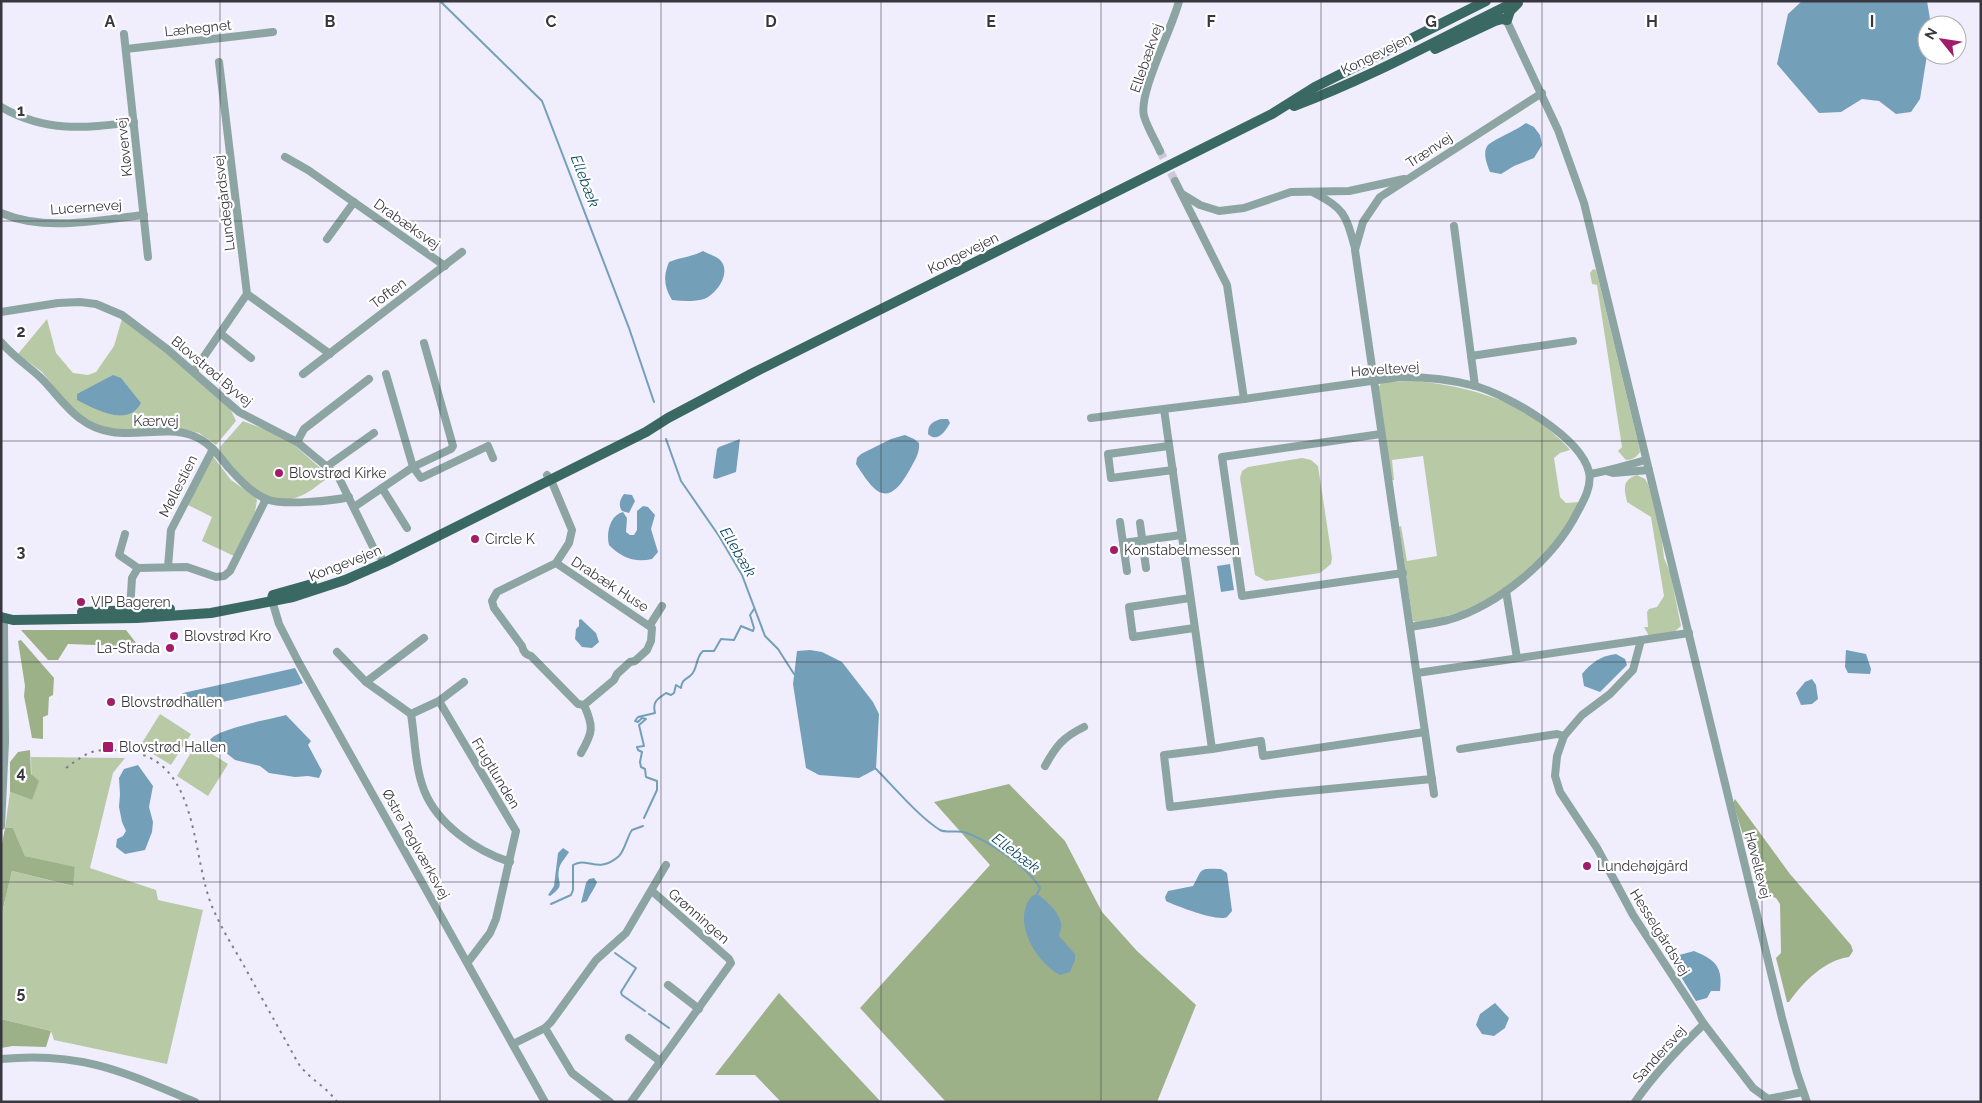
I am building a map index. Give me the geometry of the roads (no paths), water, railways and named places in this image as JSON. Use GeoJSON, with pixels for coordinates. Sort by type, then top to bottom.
{"type":"FeatureCollection","features":[{"type":"Feature","properties":{"kind":"main road","name":"Kongevejen"},"geometry":{"type":"LineString","coordinates":[[1,618],[13,620],[137,618],[211,613],[322,588],[386,562],[644,427],[668,418],[785,357],[1272,114],[1315,87],[1486,1]]}},
{"type":"Feature","properties":{"kind":"main road","name":"Kongevejen"},"geometry":{"type":"LineString","coordinates":[[1272,114],[1318,97],[1384,66],[1502,5],[1517,1]]}},
{"type":"Feature","properties":{"kind":"main road"},"geometry":{"type":"LineString","coordinates":[[1384,66],[1435,49],[1498,19],[1507,20],[1510,11],[1521,1]]}},
{"type":"Feature","properties":{"kind":"main road"},"geometry":{"type":"LineString","coordinates":[[1467,12],[1489,5],[1502,5]]}},
{"type":"Feature","properties":{"kind":"main road","name":"Kongevejen"},"geometry":{"type":"LineString","coordinates":[[1,618],[12,614],[210,606],[272,598],[381,557],[549,478]]}},
{"type":"Feature","properties":{"kind":"street","name":"Ellebækvej"},"geometry":{"type":"LineString","coordinates":[[1160,151],[1143,114],[1146,94],[1152,75],[1179,1]]}},
{"type":"Feature","properties":{"kind":"street","name":"Høveltevej"},"geometry":{"type":"LineString","coordinates":[[1502,5],[1507,20],[1558,130],[1584,203],[1782,1018],[1807,1102]]}},
{"type":"Feature","properties":{"kind":"street","name":"Læhegnet"},"geometry":{"type":"LineString","coordinates":[[126,49],[272,32]]}},
{"type":"Feature","properties":{"kind":"street","name":"Kløvervej"},"geometry":{"type":"LineString","coordinates":[[124,34],[148,257]]}},
{"type":"Feature","properties":{"kind":"street","name":"Lundegårdsvej"},"geometry":{"type":"LineString","coordinates":[[219,62],[247,294]]}},
{"type":"Feature","properties":{"kind":"street","name":"Trænvej"},"geometry":{"type":"LineString","coordinates":[[1355,250],[1358,236],[1370,209],[1380,197],[1542,93]]}},
{"type":"Feature","properties":{"kind":"street"},"geometry":{"type":"LineString","coordinates":[[1,107],[30,120],[55,126],[83,128],[134,122]]}},
{"type":"Feature","properties":{"kind":"street","name":"Drabæksvej"},"geometry":{"type":"LineString","coordinates":[[285,157],[308,170],[445,266]]}},
{"type":"Feature","properties":{"kind":"street"},"geometry":{"type":"LineString","coordinates":[[1182,194],[1200,205],[1219,211],[1244,208],[1290,192],[1349,191],[1409,178]]}},
{"type":"Feature","properties":{"kind":"street"},"geometry":{"type":"LineString","coordinates":[[1175,181],[1227,285],[1244,399]]}},
{"type":"Feature","properties":{"kind":"street","name":"Trænvej"},"geometry":{"type":"LineString","coordinates":[[1312,192],[1342,210],[1348,223],[1355,250],[1434,794]]}},
{"type":"Feature","properties":{"kind":"street","name":"Drabæksvej"},"geometry":{"type":"LineString","coordinates":[[327,239],[354,202]]}},
{"type":"Feature","properties":{"kind":"street","name":"Lucernevej"},"geometry":{"type":"LineString","coordinates":[[1,213],[38,223],[66,224],[144,215]]}},
{"type":"Feature","properties":{"kind":"street"},"geometry":{"type":"LineString","coordinates":[[1454,226],[1475,386]]}},
{"type":"Feature","properties":{"kind":"street","name":"Toften"},"geometry":{"type":"LineString","coordinates":[[303,374],[462,252]]}},
{"type":"Feature","properties":{"kind":"street"},"geometry":{"type":"LineString","coordinates":[[194,371],[247,294],[330,354]]}},
{"type":"Feature","properties":{"kind":"street","name":"Blovstrød Byvej"},"geometry":{"type":"LineString","coordinates":[[1,312],[58,303],[96,304],[122,315],[194,371],[241,413],[296,442],[338,476],[377,555],[381,557]]}},
{"type":"Feature","properties":{"kind":"street"},"geometry":{"type":"LineString","coordinates":[[220,333],[251,358]]}},
{"type":"Feature","properties":{"kind":"street"},"geometry":{"type":"LineString","coordinates":[[1471,356],[1573,341]]}},
{"type":"Feature","properties":{"kind":"street","name":"Kærvej"},"geometry":{"type":"LineString","coordinates":[[1,342],[42,380],[66,407],[85,422],[110,432],[179,433],[203,440],[238,478],[266,499]]}},
{"type":"Feature","properties":{"kind":"street"},"geometry":{"type":"LineString","coordinates":[[354,507],[413,467],[451,449],[453,446],[424,343]]}},
{"type":"Feature","properties":{"kind":"street"},"geometry":{"type":"LineString","coordinates":[[386,374],[413,467],[419,476],[423,478],[488,446],[493,458]]}},
{"type":"Feature","properties":{"kind":"street","name":"Høveltevej"},"geometry":{"type":"LineString","coordinates":[[1091,418],[1244,399],[1374,380],[1423,378],[1475,386],[1524,408],[1546,423],[1580,453],[1590,474]]}},
{"type":"Feature","properties":{"kind":"street"},"geometry":{"type":"LineString","coordinates":[[296,442],[304,429],[369,379]]}},
{"type":"Feature","properties":{"kind":"street"},"geometry":{"type":"LineString","coordinates":[[1164,409],[1212,749]]}},
{"type":"Feature","properties":{"kind":"street"},"geometry":{"type":"LineString","coordinates":[[326,467],[374,433]]}},
{"type":"Feature","properties":{"kind":"street"},"geometry":{"type":"LineString","coordinates":[[1381,434],[1222,457],[1242,596],[1403,573]]}},
{"type":"Feature","properties":{"kind":"street"},"geometry":{"type":"LineString","coordinates":[[1169,446],[1108,454],[1111,478],[1172,470]]}},
{"type":"Feature","properties":{"kind":"street","name":"Møllestien"},"geometry":{"type":"LineString","coordinates":[[168,567],[170,530],[213,449]]}},
{"type":"Feature","properties":{"kind":"street"},"geometry":{"type":"LineString","coordinates":[[1410,627],[1448,620],[1476,608],[1506,591],[1542,562],[1557,545],[1574,521],[1586,497],[1590,474],[1646,460]]}},
{"type":"Feature","properties":{"kind":"street"},"geometry":{"type":"LineString","coordinates":[[1606,471],[1613,473],[1649,470]]}},
{"type":"Feature","properties":{"kind":"street","name":"Drabæk Huse"},"geometry":{"type":"LineString","coordinates":[[549,478],[572,530],[569,543],[556,563],[497,592],[492,601],[499,615],[528,655],[578,704],[584,705],[614,680],[623,668],[630,662],[634,662],[646,650],[652,637],[652,628],[556,563]]}},
{"type":"Feature","properties":{"kind":"street"},"geometry":{"type":"LineString","coordinates":[[382,488],[407,528]]}},
{"type":"Feature","properties":{"kind":"street"},"geometry":{"type":"LineString","coordinates":[[125,534],[119,555],[138,568],[187,567],[216,577],[224,576],[230,571],[266,499],[278,502],[349,497]]}},
{"type":"Feature","properties":{"kind":"street"},"geometry":{"type":"LineString","coordinates":[[1120,522],[1127,570]]}},
{"type":"Feature","properties":{"kind":"street"},"geometry":{"type":"LineString","coordinates":[[1140,523],[1146,568]]}},
{"type":"Feature","properties":{"kind":"street"},"geometry":{"type":"LineString","coordinates":[[1123,543],[1182,535]]}},
{"type":"Feature","properties":{"kind":"street"},"geometry":{"type":"LineString","coordinates":[[130,610],[132,578],[138,568]]}},
{"type":"Feature","properties":{"kind":"street"},"geometry":{"type":"LineString","coordinates":[[1506,591],[1517,658]]}},
{"type":"Feature","properties":{"kind":"street","name":"Østre Teglværksvej"},"geometry":{"type":"LineString","coordinates":[[272,598],[279,624],[299,663],[545,1102]]}},
{"type":"Feature","properties":{"kind":"street"},"geometry":{"type":"LineString","coordinates":[[1190,598],[1129,607],[1133,637],[1194,628]]}},
{"type":"Feature","properties":{"kind":"street","name":"Drabæk Huse"},"geometry":{"type":"LineString","coordinates":[[650,625],[662,606]]}},
{"type":"Feature","properties":{"kind":"street"},"geometry":{"type":"LineString","coordinates":[[1,618],[4,626],[1,826]]}},
{"type":"Feature","properties":{"kind":"street"},"geometry":{"type":"LineString","coordinates":[[1417,674],[1689,633]]}},
{"type":"Feature","properties":{"kind":"street"},"geometry":{"type":"LineString","coordinates":[[366,682],[424,638]]}},
{"type":"Feature","properties":{"kind":"street","name":"Hesselgårdsvej"},"geometry":{"type":"LineString","coordinates":[[1641,640],[1633,670],[1610,694],[1582,714],[1564,736],[1557,756],[1555,776],[1560,792],[1597,848],[1633,914],[1704,1024],[1753,1088],[1768,1099],[1803,1092]]}},
{"type":"Feature","properties":{"kind":"street"},"geometry":{"type":"LineString","coordinates":[[337,652],[366,682],[411,714],[422,781],[430,803],[460,835],[498,858],[510,862]]}},
{"type":"Feature","properties":{"kind":"street"},"geometry":{"type":"LineString","coordinates":[[411,714],[438,702],[464,682]]}},
{"type":"Feature","properties":{"kind":"street","name":"Frugtlunden"},"geometry":{"type":"LineString","coordinates":[[438,702],[516,831],[496,920],[490,933],[468,962]]}},
{"type":"Feature","properties":{"kind":"street"},"geometry":{"type":"LineString","coordinates":[[581,754],[588,741],[592,724],[584,705]]}},
{"type":"Feature","properties":{"kind":"street"},"geometry":{"type":"LineString","coordinates":[[1044,766],[1055,746],[1070,734],[1084,727]]}},
{"type":"Feature","properties":{"kind":"street"},"geometry":{"type":"LineString","coordinates":[[1425,732],[1264,756],[1261,741],[1164,755],[1170,807],[1277,794],[1432,779]]}},
{"type":"Feature","properties":{"kind":"street"},"geometry":{"type":"LineString","coordinates":[[1460,748],[1557,734],[1564,736]]}},
{"type":"Feature","properties":{"kind":"street","name":"Grønningen"},"geometry":{"type":"LineString","coordinates":[[513,1044],[546,1028],[596,960],[626,934],[666,865]]}},
{"type":"Feature","properties":{"kind":"street","name":"Grønningen"},"geometry":{"type":"LineString","coordinates":[[631,1102],[731,963],[729,959],[652,891]]}},
{"type":"Feature","properties":{"kind":"street"},"geometry":{"type":"LineString","coordinates":[[668,984],[699,1009]]}},
{"type":"Feature","properties":{"kind":"street","name":"Sandersvej"},"geometry":{"type":"LineString","coordinates":[[1635,1102],[1647,1084],[1704,1024]]}},
{"type":"Feature","properties":{"kind":"street"},"geometry":{"type":"LineString","coordinates":[[546,1028],[572,1074],[610,1102]]}},
{"type":"Feature","properties":{"kind":"street"},"geometry":{"type":"LineString","coordinates":[[629,1038],[660,1061]]}},
{"type":"Feature","properties":{"kind":"street"},"geometry":{"type":"LineString","coordinates":[[1,1059],[62,1057],[92,1062],[125,1072],[195,1102]]}},
{"type":"Feature","properties":{"kind":"water"},"geometry":{"type":"Polygon","coordinates":[[[1802,1],[1927,1],[1929,15],[1917,15],[1917,65],[1925,65],[1920,99],[1911,112],[1896,114],[1879,101],[1862,99],[1841,112],[1819,113],[1777,64],[1788,14],[1802,1]]]}},
{"type":"Feature","properties":{"kind":"water"},"geometry":{"type":"Polygon","coordinates":[[[1526,123],[1534,127],[1540,135],[1542,145],[1534,158],[1514,166],[1501,174],[1490,172],[1485,155],[1488,145],[1526,123]]]}},
{"type":"Feature","properties":{"kind":"water"},"geometry":{"type":"Polygon","coordinates":[[[703,251],[715,256],[724,266],[723,277],[718,288],[704,299],[692,301],[672,300],[667,291],[665,281],[669,262],[703,251]]]}},
{"type":"Feature","properties":{"kind":"water"},"geometry":{"type":"Polygon","coordinates":[[[113,375],[121,378],[141,403],[135,410],[128,414],[111,414],[77,400],[77,394],[113,375]]]}},
{"type":"Feature","properties":{"kind":"water"},"geometry":{"type":"Polygon","coordinates":[[[948,419],[950,423],[946,430],[938,437],[928,434],[933,422],[948,419]]]}},
{"type":"Feature","properties":{"kind":"water"},"geometry":{"type":"Polygon","coordinates":[[[905,435],[919,443],[919,451],[901,483],[894,490],[881,493],[875,489],[856,464],[857,458],[861,454],[891,439],[905,435]]]}},
{"type":"Feature","properties":{"kind":"water"},"geometry":{"type":"Polygon","coordinates":[[[740,439],[736,472],[716,479],[713,478],[717,449],[740,439]]]}},
{"type":"Feature","properties":{"kind":"water"},"geometry":{"type":"Polygon","coordinates":[[[624,494],[632,495],[635,501],[629,513],[622,511],[620,507],[624,494]]]}},
{"type":"Feature","properties":{"kind":"water"},"geometry":{"type":"Polygon","coordinates":[[[643,506],[648,507],[655,515],[651,529],[658,552],[652,559],[639,560],[623,556],[609,545],[608,535],[612,521],[623,512],[627,518],[626,532],[634,535],[637,530],[637,511],[643,506]]]}},
{"type":"Feature","properties":{"kind":"water"},"geometry":{"type":"Polygon","coordinates":[[[1230,564],[1234,590],[1221,592],[1217,566],[1230,564]]]}},
{"type":"Feature","properties":{"kind":"water"},"geometry":{"type":"Polygon","coordinates":[[[581,619],[596,633],[599,642],[592,648],[582,647],[575,639],[576,629],[581,619]]]}},
{"type":"Feature","properties":{"kind":"water"},"geometry":{"type":"Polygon","coordinates":[[[810,650],[822,652],[842,662],[873,702],[879,714],[876,769],[859,778],[819,775],[806,768],[793,684],[797,651],[810,650]]]}},
{"type":"Feature","properties":{"kind":"water"},"geometry":{"type":"Polygon","coordinates":[[[1846,650],[1866,654],[1871,669],[1870,674],[1848,673],[1845,667],[1846,650]]]}},
{"type":"Feature","properties":{"kind":"water"},"geometry":{"type":"Polygon","coordinates":[[[1616,654],[1625,659],[1627,665],[1600,692],[1584,686],[1582,674],[1593,663],[1606,656],[1616,654]]]}},
{"type":"Feature","properties":{"kind":"water"},"geometry":{"type":"Polygon","coordinates":[[[295,668],[303,683],[298,685],[200,707],[185,703],[181,696],[183,693],[295,668]]]}},
{"type":"Feature","properties":{"kind":"water"},"geometry":{"type":"Polygon","coordinates":[[[1812,679],[1816,685],[1818,699],[1812,704],[1801,705],[1796,693],[1805,682],[1812,679]]]}},
{"type":"Feature","properties":{"kind":"water"},"geometry":{"type":"Polygon","coordinates":[[[286,715],[311,741],[308,745],[322,771],[319,778],[269,773],[260,766],[235,760],[210,740],[233,728],[286,715]]]}},
{"type":"Feature","properties":{"kind":"water"},"geometry":{"type":"Polygon","coordinates":[[[138,765],[153,786],[149,807],[153,822],[152,832],[145,850],[125,854],[116,847],[117,839],[123,836],[126,831],[119,807],[119,778],[124,769],[138,765]]]}},
{"type":"Feature","properties":{"kind":"water"},"geometry":{"type":"Polygon","coordinates":[[[563,848],[569,852],[562,862],[558,874],[560,886],[550,896],[548,895],[554,886],[558,853],[563,848]]]}},
{"type":"Feature","properties":{"kind":"water"},"geometry":{"type":"Polygon","coordinates":[[[1204,869],[1221,869],[1227,873],[1232,911],[1227,917],[1206,915],[1187,910],[1166,901],[1165,897],[1168,891],[1193,886],[1204,869]]]}},
{"type":"Feature","properties":{"kind":"water"},"geometry":{"type":"Polygon","coordinates":[[[594,878],[597,882],[595,887],[587,901],[581,903],[586,883],[589,879],[594,878]]]}},
{"type":"Feature","properties":{"kind":"water"},"geometry":{"type":"Polygon","coordinates":[[[1037,894],[1058,915],[1061,925],[1059,936],[1075,954],[1075,960],[1070,972],[1060,975],[1052,970],[1038,955],[1027,936],[1024,916],[1026,906],[1032,896],[1037,894]]]}},
{"type":"Feature","properties":{"kind":"water"},"geometry":{"type":"Polygon","coordinates":[[[1694,951],[1713,961],[1719,970],[1721,983],[1720,991],[1711,991],[1707,998],[1696,1001],[1673,964],[1672,957],[1694,951]]]}},
{"type":"Feature","properties":{"kind":"water"},"geometry":{"type":"Polygon","coordinates":[[[1495,1003],[1509,1018],[1505,1028],[1494,1036],[1482,1034],[1476,1025],[1480,1014],[1495,1003]]]}},
{"type":"Feature","properties":{"kind":"waterway","name":"Ellebæk"},"geometry":{"type":"LineString","coordinates":[[440,1],[542,101],[629,328],[654,402]]}},
{"type":"Feature","properties":{"kind":"waterway","name":"Ellebæk"},"geometry":{"type":"LineString","coordinates":[[666,439],[681,481],[719,536],[742,575],[765,636],[778,649],[794,674]]}},
{"type":"Feature","properties":{"kind":"waterway"},"geometry":{"type":"LineString","coordinates":[[644,818],[657,790],[657,781],[646,777],[645,769],[641,767],[640,762],[642,752],[637,747],[644,746],[639,725],[646,719],[642,718],[638,722],[635,721],[638,717],[655,713],[654,706],[656,701],[666,693],[671,695],[674,693],[676,685],[681,688],[683,681],[695,670],[700,654],[703,651],[714,651],[721,639],[734,640],[741,626],[753,631],[754,628],[750,615],[754,609]]}},
{"type":"Feature","properties":{"kind":"waterway","name":"Ellebæk"},"geometry":{"type":"LineString","coordinates":[[876,769],[915,810],[940,830],[967,833],[1008,856],[1034,880],[1040,888],[1037,894]]}},
{"type":"Feature","properties":{"kind":"waterway"},"geometry":{"type":"LineString","coordinates":[[551,904],[571,895],[573,890],[573,865],[583,862],[599,865],[612,861],[621,853],[632,830],[643,826]]}},
{"type":"Feature","properties":{"kind":"waterway"},"geometry":{"type":"LineString","coordinates":[[615,953],[636,968],[621,992],[622,995],[645,1011]]}},
{"type":"Feature","properties":{"kind":"waterway"},"geometry":{"type":"LineString","coordinates":[[649,1014],[669,1028]]}},
{"type":"Feature","properties":{"kind":"tunnel"},"geometry":{"type":"LineString","coordinates":[[1160,151],[1175,181]]}},
{"type":"Feature","properties":{"kind":"railway"},"geometry":{"type":"LineString","coordinates":[[66,768],[87,754],[99,750],[115,750],[150,758],[168,772],[181,791],[189,814],[206,890],[220,924],[298,1063],[337,1102]]}},
{"type":"Feature","properties":{"kind":"place","name":"Blovstrød Kirke"},"geometry":{"type":"Point","coordinates":[279,473]}},
{"type":"Feature","properties":{"kind":"place","name":"Circle K"},"geometry":{"type":"Point","coordinates":[475,539]}},
{"type":"Feature","properties":{"kind":"place","name":"Konstabelmessen"},"geometry":{"type":"Point","coordinates":[1114,550]}},
{"type":"Feature","properties":{"kind":"place","name":"VIP Bageren"},"geometry":{"type":"Point","coordinates":[81,602]}},
{"type":"Feature","properties":{"kind":"place","name":"Blovstrød Kro"},"geometry":{"type":"Point","coordinates":[174,636]}},
{"type":"Feature","properties":{"kind":"place","name":"La-Strada"},"geometry":{"type":"Point","coordinates":[170,648]}},
{"type":"Feature","properties":{"kind":"place","name":"Blovstrødhallen"},"geometry":{"type":"Point","coordinates":[111,702]}},
{"type":"Feature","properties":{"kind":"place","name":"Blovstrød Hallen"},"geometry":{"type":"Point","coordinates":[108,747]}},
{"type":"Feature","properties":{"kind":"place","name":"Lundehøjgård"},"geometry":{"type":"Point","coordinates":[1587,866]}}]}
